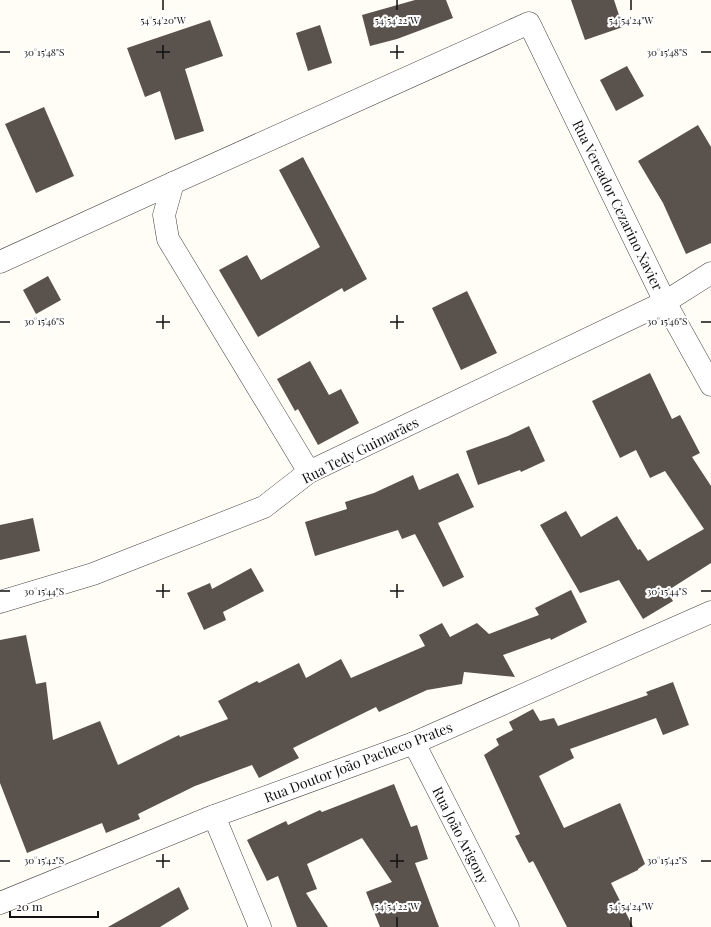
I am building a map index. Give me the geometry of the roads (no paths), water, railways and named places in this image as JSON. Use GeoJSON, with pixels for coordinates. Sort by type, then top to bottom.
{"type":"FeatureCollection","features":[{"type":"Feature","properties":{"kind":"street","name":"Rua Vereador Cezarino Xavier"},"geometry":{"type":"LineString","coordinates":[[173,183],[529,23],[665,302],[711,385]]}},
{"type":"Feature","properties":{"kind":"street"},"geometry":{"type":"LineString","coordinates":[[0,262],[173,183]]}},
{"type":"Feature","properties":{"kind":"street"},"geometry":{"type":"LineString","coordinates":[[173,183],[164,215],[168,240],[310,472]]}},
{"type":"Feature","properties":{"kind":"street","name":"Rua Tedy Guimarães"},"geometry":{"type":"LineString","coordinates":[[0,602],[93,574],[264,507],[310,472],[665,302],[711,273]]}},
{"type":"Feature","properties":{"kind":"street","name":"Rua Doutor João Pacheco Prates"},"geometry":{"type":"LineString","coordinates":[[0,903],[214,816],[414,743],[711,612]]}},
{"type":"Feature","properties":{"kind":"street","name":"Rua João Arigony"},"geometry":{"type":"LineString","coordinates":[[414,743],[508,927]]}},
{"type":"Feature","properties":{"kind":"street"},"geometry":{"type":"LineString","coordinates":[[214,816],[260,927]]}}]}
